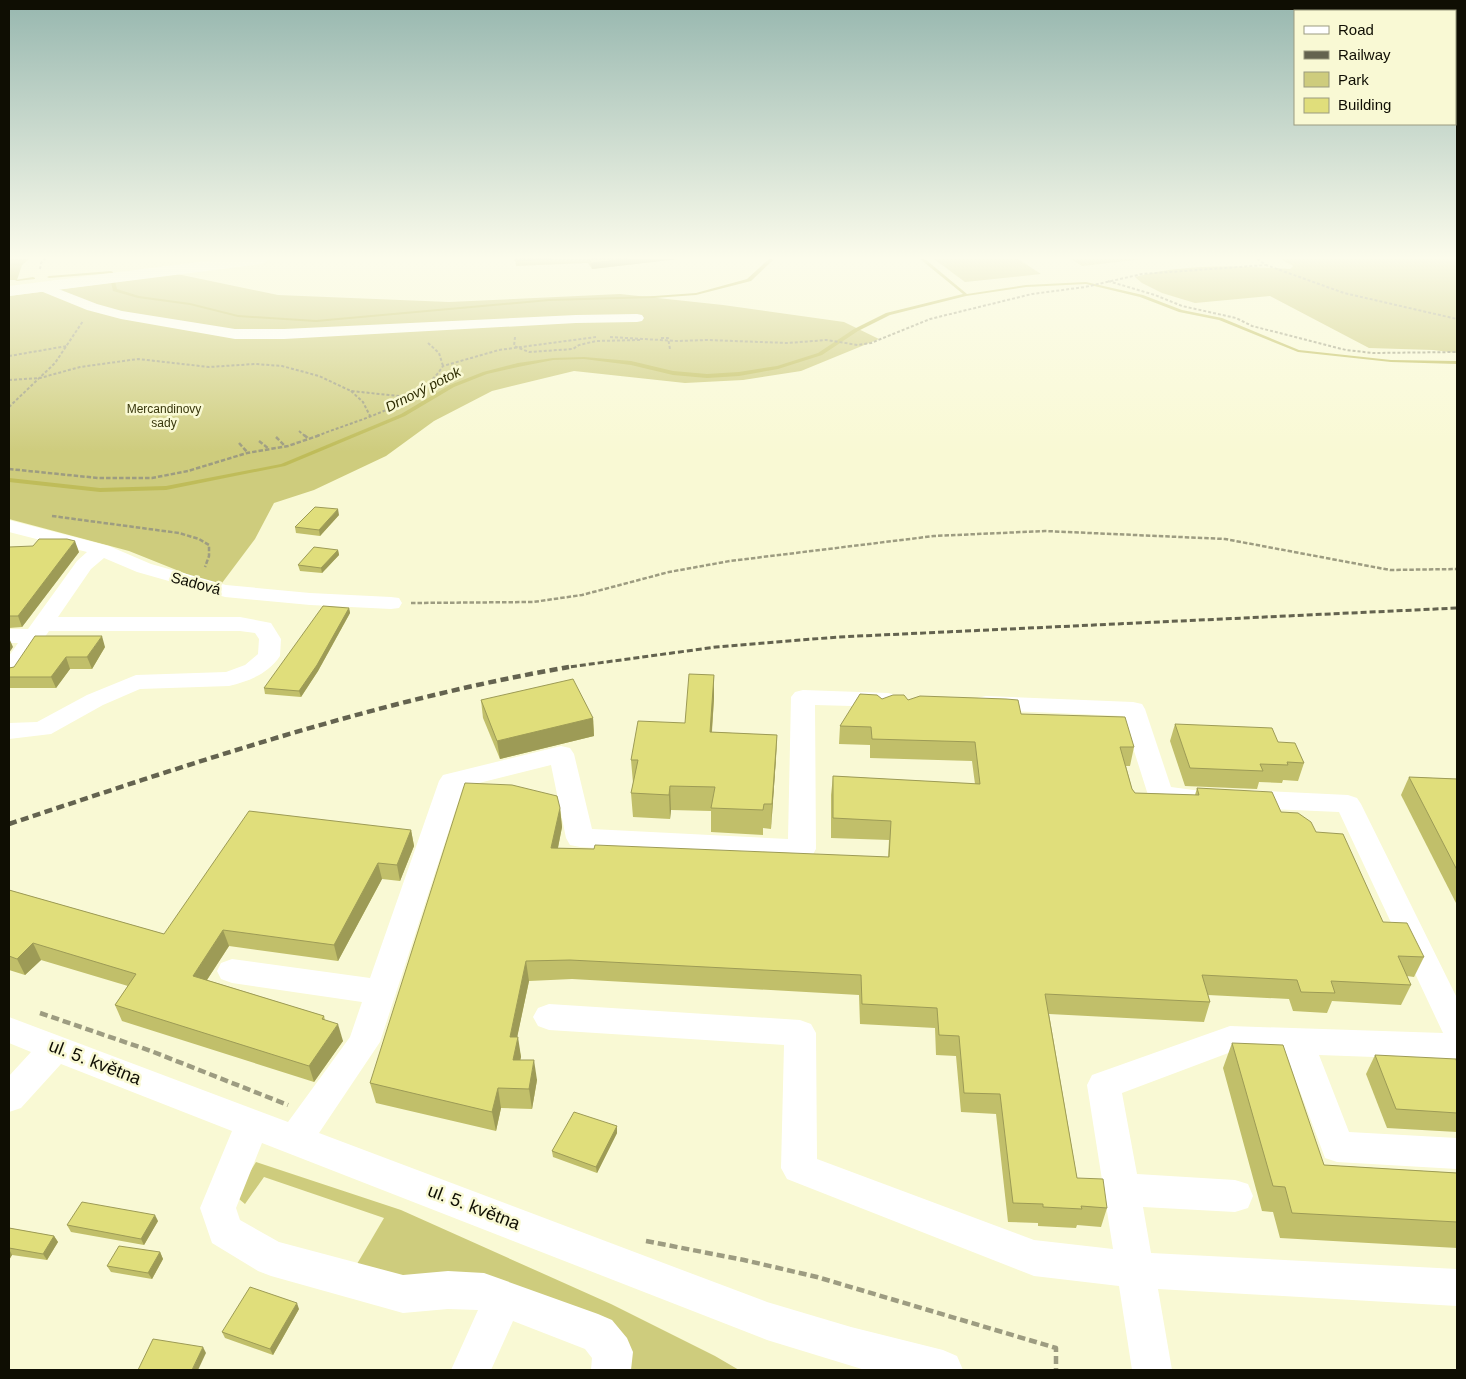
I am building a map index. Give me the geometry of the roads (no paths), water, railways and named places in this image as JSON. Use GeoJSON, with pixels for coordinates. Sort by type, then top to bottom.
{"type":"FeatureCollection","features":[{"type":"Feature","properties":{"kind":"street"},"geometry":{"type":"LineString","coordinates":[[171,323],[235,334],[284,334],[491,323]]}},
{"type":"Feature","properties":{"kind":"street","name":"Sadová"},"geometry":{"type":"LineString","coordinates":[[9,526],[102,550],[144,568],[225,591],[310,599],[391,603]]}},
{"type":"Feature","properties":{"kind":"street"},"geometry":{"type":"LineString","coordinates":[[9,672],[84,565],[102,550]]}},
{"type":"Feature","properties":{"kind":"street"},"geometry":{"type":"LineString","coordinates":[[9,636],[38,630],[240,624],[263,628],[270,639],[269,656],[253,670],[229,679],[136,682],[96,700],[42,729],[9,731]]}},
{"type":"Feature","properties":{"kind":"street"},"geometry":{"type":"LineString","coordinates":[[304,1127],[364,1042],[452,781],[561,754],[580,838],[802,849],[803,697],[913,701]]}},
{"type":"Feature","properties":{"kind":"street"},"geometry":{"type":"LineString","coordinates":[[963,702],[1133,709],[1161,795],[1348,804],[1450,1002],[1457,1030]]}},
{"type":"Feature","properties":{"kind":"street"},"geometry":{"type":"LineString","coordinates":[[232,971],[381,992]]}},
{"type":"Feature","properties":{"kind":"street"},"geometry":{"type":"LineString","coordinates":[[549,1017],[800,1033],[798,1168],[1034,1258],[1136,1270],[1457,1288]]}},
{"type":"Feature","properties":{"kind":"street","name":"ul. 5. května"},"geometry":{"type":"LineString","coordinates":[[9,1030],[253,1123],[304,1127],[766,1321],[851,1347],[943,1370]]}},
{"type":"Feature","properties":{"kind":"street"},"geometry":{"type":"LineString","coordinates":[[1152,1370],[1104,1085],[1230,1039],[1457,1047]]}},
{"type":"Feature","properties":{"kind":"street"},"geometry":{"type":"LineString","coordinates":[[1298,1042],[1337,1147],[1457,1154]]}},
{"type":"Feature","properties":{"kind":"street"},"geometry":{"type":"LineString","coordinates":[[9,1098],[56,1047]]}},
{"type":"Feature","properties":{"kind":"street"},"geometry":{"type":"LineString","coordinates":[[253,1123],[218,1208],[225,1231],[271,1258],[403,1294],[448,1290],[484,1292],[598,1334],[613,1352],[611,1370]]}},
{"type":"Feature","properties":{"kind":"street"},"geometry":{"type":"LineString","coordinates":[[1122,1189],[1235,1196]]}},
{"type":"Feature","properties":{"kind":"street"},"geometry":{"type":"LineString","coordinates":[[472,1370],[503,1299]]}},
{"type":"Feature","properties":{"kind":"waterway","name":"Drnový potok"},"geometry":{"type":"LineString","coordinates":[[9,480],[100,490],[166,488],[283,465],[403,415],[452,386],[485,373],[518,365],[553,359],[584,358],[631,363],[673,373],[707,376],[739,374],[778,367],[820,354],[869,323]]}},
{"type":"Feature","properties":{"kind":"waterway","name":"Drnový potok"},"geometry":{"type":"LineString","coordinates":[[1231,323],[1298,351],[1391,361],[1457,363]]}},
{"type":"Feature","properties":{"kind":"railway"},"geometry":{"type":"LineString","coordinates":[[568,667],[716,647],[838,637],[1457,608]]}},
{"type":"Feature","properties":{"kind":"railway"},"geometry":{"type":"LineString","coordinates":[[9,824],[216,756],[356,715],[426,697],[568,667]]}},
{"type":"Feature","properties":{"kind":"railway"},"geometry":{"type":"LineString","coordinates":[[562,668],[568,667]]}},
{"type":"Feature","properties":{"kind":"park label","name":"Mercandinovy sady"},"geometry":{"type":"Point","coordinates":[164,416]}}]}
